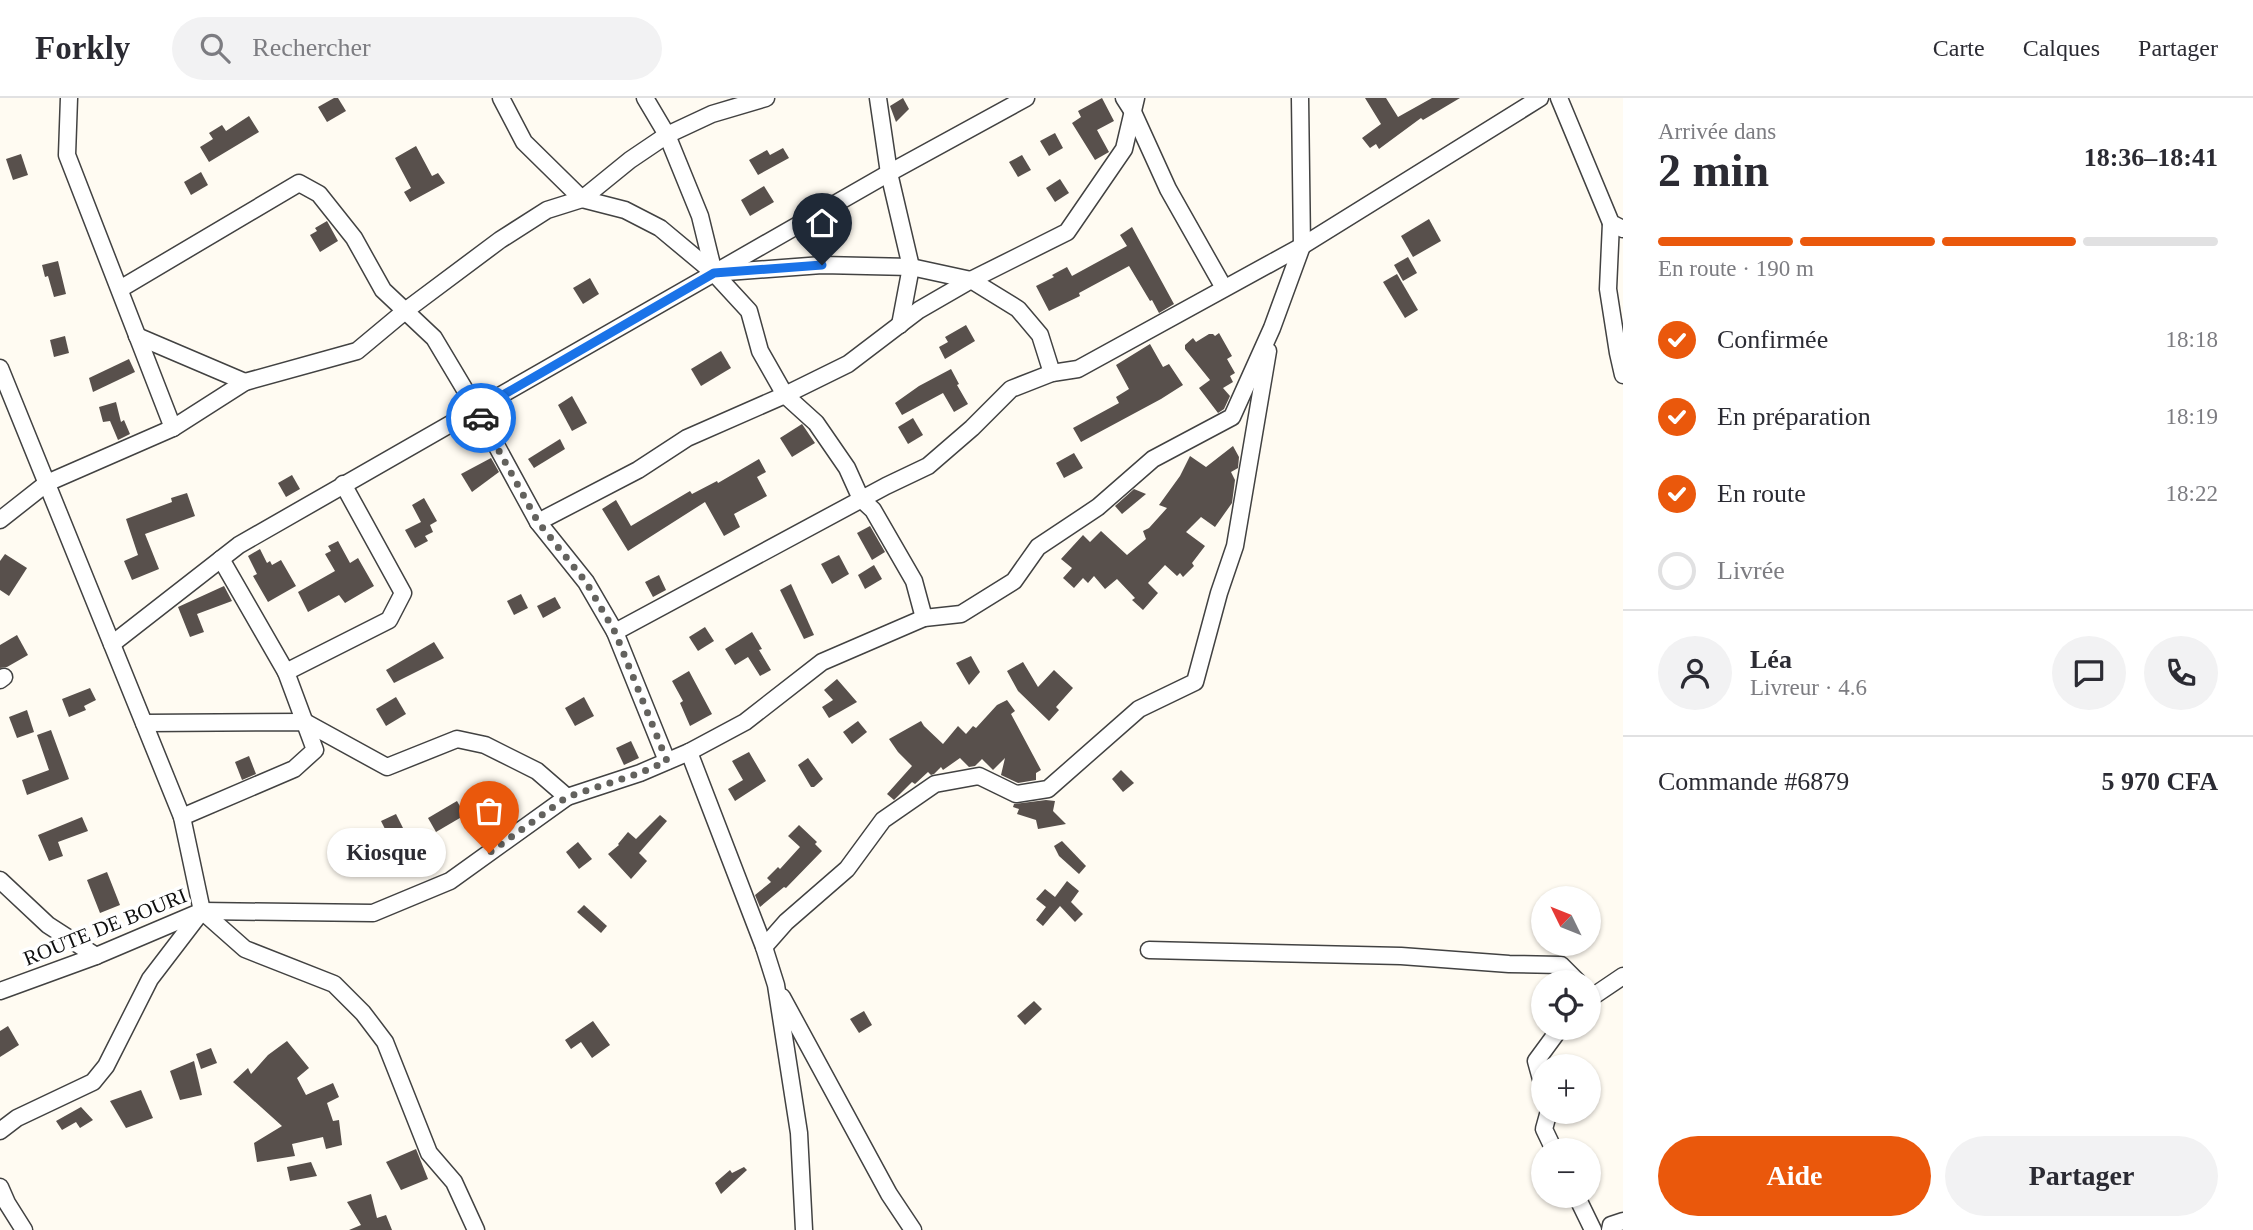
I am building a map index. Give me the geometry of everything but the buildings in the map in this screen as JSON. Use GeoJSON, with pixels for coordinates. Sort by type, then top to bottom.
{"type":"FeatureCollection","features":[{"type":"Feature","properties":{"kind":"street"},"geometry":{"type":"LineString","coordinates":[[69,98],[67,155],[173,428]]}},
{"type":"Feature","properties":{"kind":"street"},"geometry":{"type":"LineString","coordinates":[[501,98],[524,142],[582,199],[625,209],[660,228],[714,273],[749,312],[760,351],[785,395],[816,423],[847,468],[861,499],[873,510],[914,581],[924,618]]}},
{"type":"Feature","properties":{"kind":"street"},"geometry":{"type":"LineString","coordinates":[[645,98],[667,135],[700,216],[714,273]]}},
{"type":"Feature","properties":{"kind":"street"},"geometry":{"type":"LineString","coordinates":[[0,520],[47,483],[173,428],[245,382],[357,351],[405,311],[519,228],[547,210],[582,199],[630,160],[667,135],[712,114],[766,98]]}},
{"type":"Feature","properties":{"kind":"street"},"geometry":{"type":"LineString","coordinates":[[878,98],[889,173],[911,267],[900,325]]}},
{"type":"Feature","properties":{"kind":"street"},"geometry":{"type":"LineString","coordinates":[[112,644],[239,545],[889,173],[1026,98]]}},
{"type":"Feature","properties":{"kind":"street"},"geometry":{"type":"LineString","coordinates":[[764,947],[786,922],[847,869],[883,820],[935,784],[979,776],[1016,794],[1048,789],[1139,709],[1195,681],[1235,546],[1272,328],[1302,246],[1300,98]]}},
{"type":"Feature","properties":{"kind":"street"},"geometry":{"type":"LineString","coordinates":[[615,632],[861,499],[928,466],[1011,389],[1052,373],[1078,369],[1302,246],[1540,98]]}},
{"type":"Feature","properties":{"kind":"street"},"geometry":{"type":"LineString","coordinates":[[1559,98],[1617,226],[1608,289],[1623,375]]}},
{"type":"Feature","properties":{"kind":"street"},"geometry":{"type":"LineString","coordinates":[[1131,103],[1168,189],[1224,288]]}},
{"type":"Feature","properties":{"kind":"street"},"geometry":{"type":"LineString","coordinates":[[538,522],[638,470],[687,438],[848,364],[919,310],[971,280],[1067,232],[1124,149],[1131,103]]}},
{"type":"Feature","properties":{"kind":"street"},"geometry":{"type":"LineString","coordinates":[[120,289],[299,183],[319,194],[354,238],[383,290],[434,338],[538,522],[586,582],[615,632],[667,761]]}},
{"type":"Feature","properties":{"kind":"street"},"geometry":{"type":"LineString","coordinates":[[714,273],[822,265],[911,267],[971,280],[1018,309],[1040,335],[1052,373]]}},
{"type":"Feature","properties":{"kind":"street","name":"ROUTE DE BOURI"},"geometry":{"type":"LineString","coordinates":[[0,991],[96,956],[202,911],[373,913],[450,881],[567,797],[640,773],[689,751],[745,722],[822,662],[924,618],[961,614],[1014,581],[1038,547],[1098,507],[1153,458],[1232,417],[1272,328]]}},
{"type":"Feature","properties":{"kind":"street"},"geometry":{"type":"LineString","coordinates":[[137,336],[245,382]]}},
{"type":"Feature","properties":{"kind":"street"},"geometry":{"type":"LineString","coordinates":[[0,368],[182,817],[202,911],[245,949],[334,984],[363,1013],[384,1042],[429,1153],[454,1182],[476,1230]]}},
{"type":"Feature","properties":{"kind":"street"},"geometry":{"type":"LineString","coordinates":[[286,672],[388,620],[403,593],[344,484]]}},
{"type":"Feature","properties":{"kind":"street"},"geometry":{"type":"LineString","coordinates":[[182,817],[294,769],[314,750],[286,672],[221,559]]}},
{"type":"Feature","properties":{"kind":"street"},"geometry":{"type":"LineString","coordinates":[[144,723],[305,722],[387,767],[457,739],[485,745],[537,771],[567,797]]}},
{"type":"Feature","properties":{"kind":"street"},"geometry":{"type":"LineString","coordinates":[[689,751],[776,985],[799,1133],[804,1230]]}},
{"type":"Feature","properties":{"kind":"street"},"geometry":{"type":"LineString","coordinates":[[0,880],[48,925],[96,956]]}},
{"type":"Feature","properties":{"kind":"street"},"geometry":{"type":"LineString","coordinates":[[0,1131],[18,1118],[93,1082],[106,1066],[150,979],[202,911]]}},
{"type":"Feature","properties":{"kind":"street"},"geometry":{"type":"LineString","coordinates":[[1149,950],[1401,956],[1561,965],[1566,970]]}},
{"type":"Feature","properties":{"kind":"street"},"geometry":{"type":"LineString","coordinates":[[1601,991],[1623,976]]}},
{"type":"Feature","properties":{"kind":"street"},"geometry":{"type":"LineString","coordinates":[[776,985],[890,1194],[913,1230]]}},
{"type":"Feature","properties":{"kind":"street"},"geometry":{"type":"LineString","coordinates":[[0,1187],[24,1230]]}},
{"type":"Feature","properties":{"kind":"street"},"geometry":{"type":"LineString","coordinates":[[1582,1208],[1593,1230]]}},
{"type":"Feature","properties":{"kind":"street"},"geometry":{"type":"LineString","coordinates":[[1610,1230],[1611,1225],[1623,1221]]}},
{"type":"Feature","properties":{"kind":"way so far"},"geometry":{"type":"LineString","coordinates":[[481,418],[538,522],[586,582],[615,632],[667,761],[640,773],[567,797],[489,853]]}},
{"type":"Feature","properties":{"kind":"place","name":"Kiosque"},"geometry":{"type":"Point","coordinates":[489,853]}},
{"type":"Feature","properties":{"kind":"route"},"geometry":{"type":"LineString","coordinates":[[481,418],[477,410],[714,273],[822,265]]}}]}
